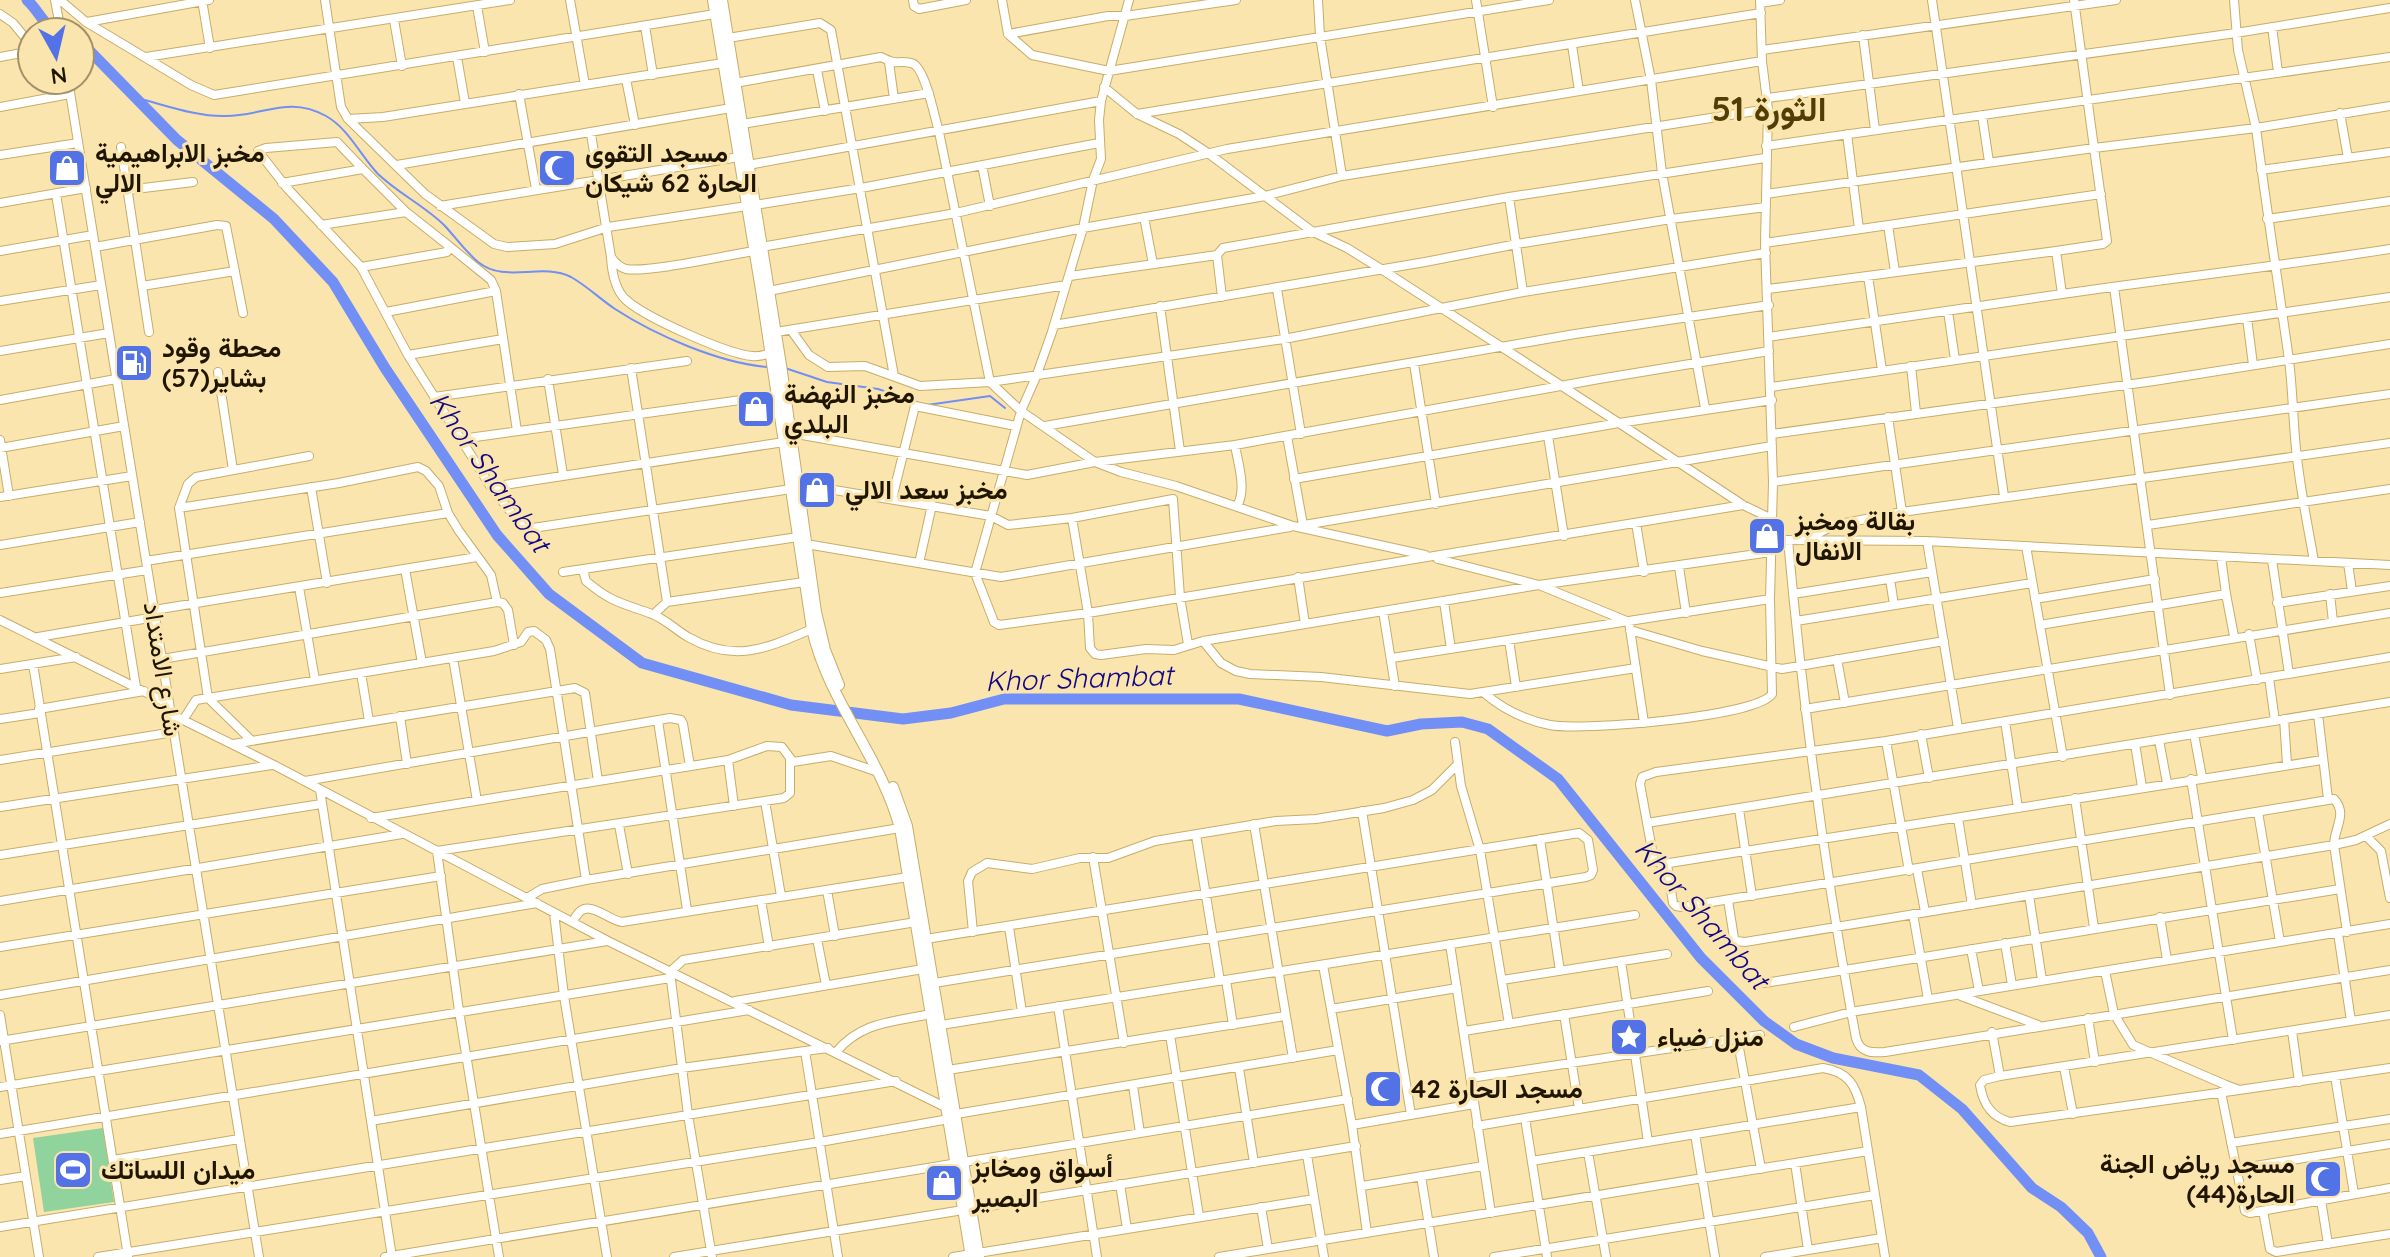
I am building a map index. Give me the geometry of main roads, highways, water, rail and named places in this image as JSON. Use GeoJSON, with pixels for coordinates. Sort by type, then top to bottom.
{"type":"FeatureCollection","features":[{"type":"Feature","properties":{"kind":"main road"},"geometry":{"type":"LineString","coordinates":[[713,0],[739,157],[751,206],[802,540],[819,628],[834,682]]}},
{"type":"Feature","properties":{"kind":"main road"},"geometry":{"type":"LineString","coordinates":[[722,0],[748,165],[751,206]]}},
{"type":"Feature","properties":{"kind":"main road"},"geometry":{"type":"LineString","coordinates":[[758,249],[776,332],[777,395],[787,437]]}},
{"type":"Feature","properties":{"kind":"main road"},"geometry":{"type":"LineString","coordinates":[[802,540],[804,582],[817,653],[889,779],[903,813],[941,1025],[948,1070],[950,1114]]}},
{"type":"Feature","properties":{"kind":"main road"},"geometry":{"type":"LineString","coordinates":[[858,727],[891,799],[900,828],[975,1255]]}},
{"type":"Feature","properties":{"kind":"waterway","name":"Khor Shambat"},"geometry":{"type":"LineString","coordinates":[[27,0],[40,16]]}},
{"type":"Feature","properties":{"kind":"waterway","name":"Khor Shambat"},"geometry":{"type":"LineString","coordinates":[[96,57],[177,140],[274,219],[333,282],[385,368],[497,535],[549,594],[642,663],[791,705],[903,719],[951,713],[1004,699],[1239,699],[1387,731],[1421,724],[1462,722],[1488,729],[1558,779],[1701,958],[1764,1021],[1796,1044],[1833,1058],[1919,1075],[1962,1109],[2032,1188],[2061,1207],[2088,1233],[2101,1257]]}},
{"type":"Feature","properties":{"kind":"waterway"},"geometry":{"type":"LineString","coordinates":[[137,98],[215,116],[288,107],[313,110],[334,121],[378,174],[445,226],[478,262],[500,272],[548,271],[571,277],[615,309],[668,338],[708,354],[767,367]]}},
{"type":"Feature","properties":{"kind":"waterway"},"geometry":{"type":"LineString","coordinates":[[785,368],[827,382],[878,389],[917,402]]}},
{"type":"Feature","properties":{"kind":"waterway"},"geometry":{"type":"LineString","coordinates":[[927,405],[990,396],[1005,408]]}},
{"type":"Feature","properties":{"kind":"place","name":"مخبز الابراهيمية الالي"},"geometry":{"type":"Point","coordinates":[67,168]}},
{"type":"Feature","properties":{"kind":"place","name":"مسجد التقوى الحارة 62 شيكان"},"geometry":{"type":"Point","coordinates":[557,168]}},
{"type":"Feature","properties":{"kind":"place","name":"محطة وقود بشاير(57)"},"geometry":{"type":"Point","coordinates":[134,363]}},
{"type":"Feature","properties":{"kind":"place","name":"مخبز النهضة البلدي"},"geometry":{"type":"Point","coordinates":[756,409]}},
{"type":"Feature","properties":{"kind":"place","name":"مخبز سعد الالي"},"geometry":{"type":"Point","coordinates":[817,490]}},
{"type":"Feature","properties":{"kind":"place","name":"بقالة ومخبز الانفال"},"geometry":{"type":"Point","coordinates":[1767,536]}},
{"type":"Feature","properties":{"kind":"place","name":"منزل ضياء"},"geometry":{"type":"Point","coordinates":[1629,1037]}},
{"type":"Feature","properties":{"kind":"place","name":"مسجد الحارة 42"},"geometry":{"type":"Point","coordinates":[1383,1089]}},
{"type":"Feature","properties":{"kind":"place","name":"ميدان اللساتك"},"geometry":{"type":"Point","coordinates":[73,1170]}},
{"type":"Feature","properties":{"kind":"place","name":"مسجد رياض الجنة الحارة(44)"},"geometry":{"type":"Point","coordinates":[2323,1179]}},
{"type":"Feature","properties":{"kind":"place","name":"أسواق ومخابز البصير"},"geometry":{"type":"Point","coordinates":[944,1183]}},
{"type":"Feature","properties":{"kind":"district","name":"الثورة 51"},"geometry":{"type":"Point","coordinates":[1769,109]}}]}
